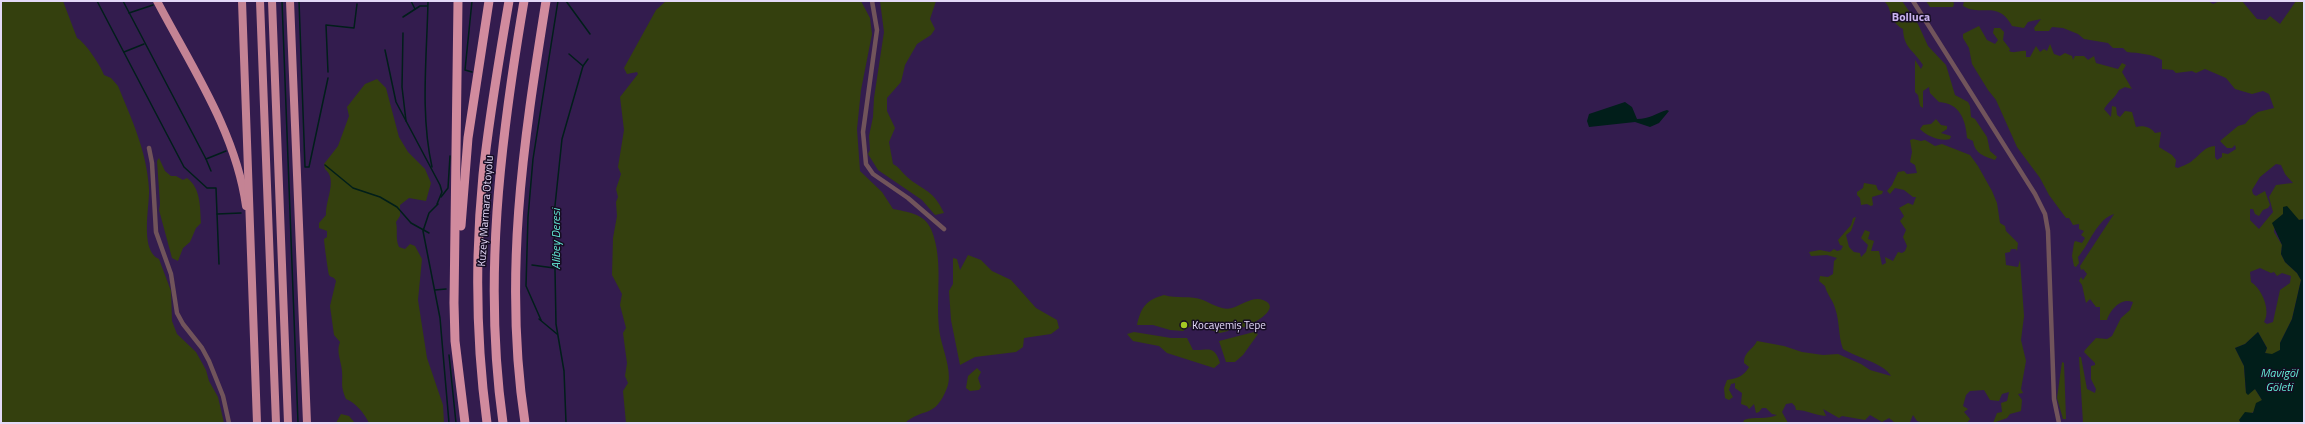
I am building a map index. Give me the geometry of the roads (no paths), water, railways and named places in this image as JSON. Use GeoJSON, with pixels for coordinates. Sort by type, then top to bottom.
{"type":"FeatureCollection","features":[{"type":"Feature","properties":{"kind":"highway"},"geometry":{"type":"LineString","coordinates":[[157,1],[232,148],[244,190],[251,264]]}},
{"type":"Feature","properties":{"kind":"highway"},"geometry":{"type":"LineString","coordinates":[[242,1],[257,423]]}},
{"type":"Feature","properties":{"kind":"highway"},"geometry":{"type":"LineString","coordinates":[[260,1],[276,423]]}},
{"type":"Feature","properties":{"kind":"highway"},"geometry":{"type":"LineString","coordinates":[[272,1],[288,423]]}},
{"type":"Feature","properties":{"kind":"highway"},"geometry":{"type":"LineString","coordinates":[[290,1],[307,423]]}},
{"type":"Feature","properties":{"kind":"highway"},"geometry":{"type":"LineString","coordinates":[[458,1],[454,303],[455,341],[459,362],[465,423]]}},
{"type":"Feature","properties":{"kind":"highway"},"geometry":{"type":"LineString","coordinates":[[459,362],[460,245],[464,168],[489,1]]}},
{"type":"Feature","properties":{"kind":"highway","name":"Kuzey Marmara Otoyolu"},"geometry":{"type":"LineString","coordinates":[[487,423],[478,315],[480,225],[487,140],[509,1]]}},
{"type":"Feature","properties":{"kind":"highway","name":"Kuzey Marmara Otoyolu"},"geometry":{"type":"LineString","coordinates":[[503,423],[494,318],[494,232],[505,120],[524,1]]}},
{"type":"Feature","properties":{"kind":"highway"},"geometry":{"type":"LineString","coordinates":[[525,423],[515,316],[516,230],[522,163],[546,1]]}},
{"type":"Feature","properties":{"kind":"street"},"geometry":{"type":"LineString","coordinates":[[872,1],[878,30],[863,132],[866,164],[877,178],[908,198],[944,229]]}},
{"type":"Feature","properties":{"kind":"street"},"geometry":{"type":"LineString","coordinates":[[1913,1],[2035,194],[2045,214],[2049,248],[2053,392],[2060,423]]}},
{"type":"Feature","properties":{"kind":"street"},"geometry":{"type":"LineString","coordinates":[[149,148],[152,164],[156,232],[172,274],[178,313],[183,324],[198,342],[208,361],[223,396],[229,423]]}},
{"type":"Feature","properties":{"kind":"water"},"geometry":{"type":"Polygon","coordinates":[[[1625,102],[1632,107],[1637,119],[1649,117],[1667,110],[1669,111],[1659,123],[1650,127],[1635,122],[1589,127],[1587,121],[1589,114],[1625,102]]]}},
{"type":"Feature","properties":{"kind":"water","name":"Mavigöl Göleti"},"geometry":{"type":"Polygon","coordinates":[[[2287,206],[2299,220],[2304,219],[2304,423],[2241,423],[2239,420],[2245,412],[2253,413],[2256,403],[2262,400],[2255,389],[2248,395],[2246,393],[2244,366],[2235,348],[2245,344],[2258,332],[2267,348],[2265,353],[2272,354],[2280,350],[2280,343],[2292,319],[2301,280],[2297,273],[2285,262],[2281,254],[2282,245],[2272,223],[2283,214],[2283,207],[2287,206]]]}},
{"type":"Feature","properties":{"kind":"waterway"},"geometry":{"type":"LineString","coordinates":[[97,1],[184,167],[207,188],[216,188],[219,264]]}},
{"type":"Feature","properties":{"kind":"waterway"},"geometry":{"type":"LineString","coordinates":[[123,1],[206,159]]}},
{"type":"Feature","properties":{"kind":"waterway"},"geometry":{"type":"LineString","coordinates":[[282,1],[298,423]]}},
{"type":"Feature","properties":{"kind":"waterway"},"geometry":{"type":"LineString","coordinates":[[299,1],[305,167],[309,167],[328,78]]}},
{"type":"Feature","properties":{"kind":"waterway"},"geometry":{"type":"LineString","coordinates":[[411,1],[415,9]]}},
{"type":"Feature","properties":{"kind":"waterway"},"geometry":{"type":"LineString","coordinates":[[428,1],[425,105],[428,147],[432,167]]}},
{"type":"Feature","properties":{"kind":"waterway"},"geometry":{"type":"LineString","coordinates":[[472,1],[465,70],[472,72]]}},
{"type":"Feature","properties":{"kind":"waterway"},"geometry":{"type":"LineString","coordinates":[[541,320],[526,286],[528,217],[533,159],[558,1]]}},
{"type":"Feature","properties":{"kind":"waterway"},"geometry":{"type":"LineString","coordinates":[[566,1],[590,34]]}},
{"type":"Feature","properties":{"kind":"waterway"},"geometry":{"type":"LineString","coordinates":[[328,72],[326,25],[354,28],[357,4]]}},
{"type":"Feature","properties":{"kind":"waterway"},"geometry":{"type":"LineString","coordinates":[[129,13],[153,5]]}},
{"type":"Feature","properties":{"kind":"waterway"},"geometry":{"type":"LineString","coordinates":[[403,17],[420,6],[427,6]]}},
{"type":"Feature","properties":{"kind":"waterway"},"geometry":{"type":"LineString","coordinates":[[403,33],[402,87],[406,121]]}},
{"type":"Feature","properties":{"kind":"waterway"},"geometry":{"type":"LineString","coordinates":[[124,52],[144,44]]}},
{"type":"Feature","properties":{"kind":"waterway"},"geometry":{"type":"LineString","coordinates":[[385,50],[396,102],[440,185],[442,192],[437,204]]}},
{"type":"Feature","properties":{"kind":"waterway"},"geometry":{"type":"LineString","coordinates":[[569,54],[583,66]]}},
{"type":"Feature","properties":{"kind":"waterway","name":"Alibey Deresi"},"geometry":{"type":"LineString","coordinates":[[566,423],[564,371],[556,324],[554,215],[562,139],[583,66],[588,59]]}},
{"type":"Feature","properties":{"kind":"waterway"},"geometry":{"type":"LineString","coordinates":[[211,171],[206,159],[226,151]]}},
{"type":"Feature","properties":{"kind":"waterway"},"geometry":{"type":"LineString","coordinates":[[441,197],[448,188],[450,156]]}},
{"type":"Feature","properties":{"kind":"waterway"},"geometry":{"type":"LineString","coordinates":[[325,165],[353,188],[380,197],[397,207],[411,223],[429,233]]}},
{"type":"Feature","properties":{"kind":"waterway"},"geometry":{"type":"LineString","coordinates":[[438,204],[429,213],[423,231],[440,318],[449,423]]}},
{"type":"Feature","properties":{"kind":"waterway"},"geometry":{"type":"LineString","coordinates":[[217,214],[241,213]]}},
{"type":"Feature","properties":{"kind":"waterway"},"geometry":{"type":"LineString","coordinates":[[532,265],[554,268]]}},
{"type":"Feature","properties":{"kind":"waterway"},"geometry":{"type":"LineString","coordinates":[[435,290],[446,289]]}},
{"type":"Feature","properties":{"kind":"waterway"},"geometry":{"type":"LineString","coordinates":[[539,319],[557,334]]}},
{"type":"Feature","properties":{"kind":"waterway"},"geometry":{"type":"LineString","coordinates":[[449,355],[456,423]]}},
{"type":"Feature","properties":{"kind":"place","name":"Kocayemiş Tepe"},"geometry":{"type":"Point","coordinates":[1184,325]}},
{"type":"Feature","properties":{"kind":"district","name":"Bolluca"},"geometry":{"type":"Point","coordinates":[1911,16]}}]}
